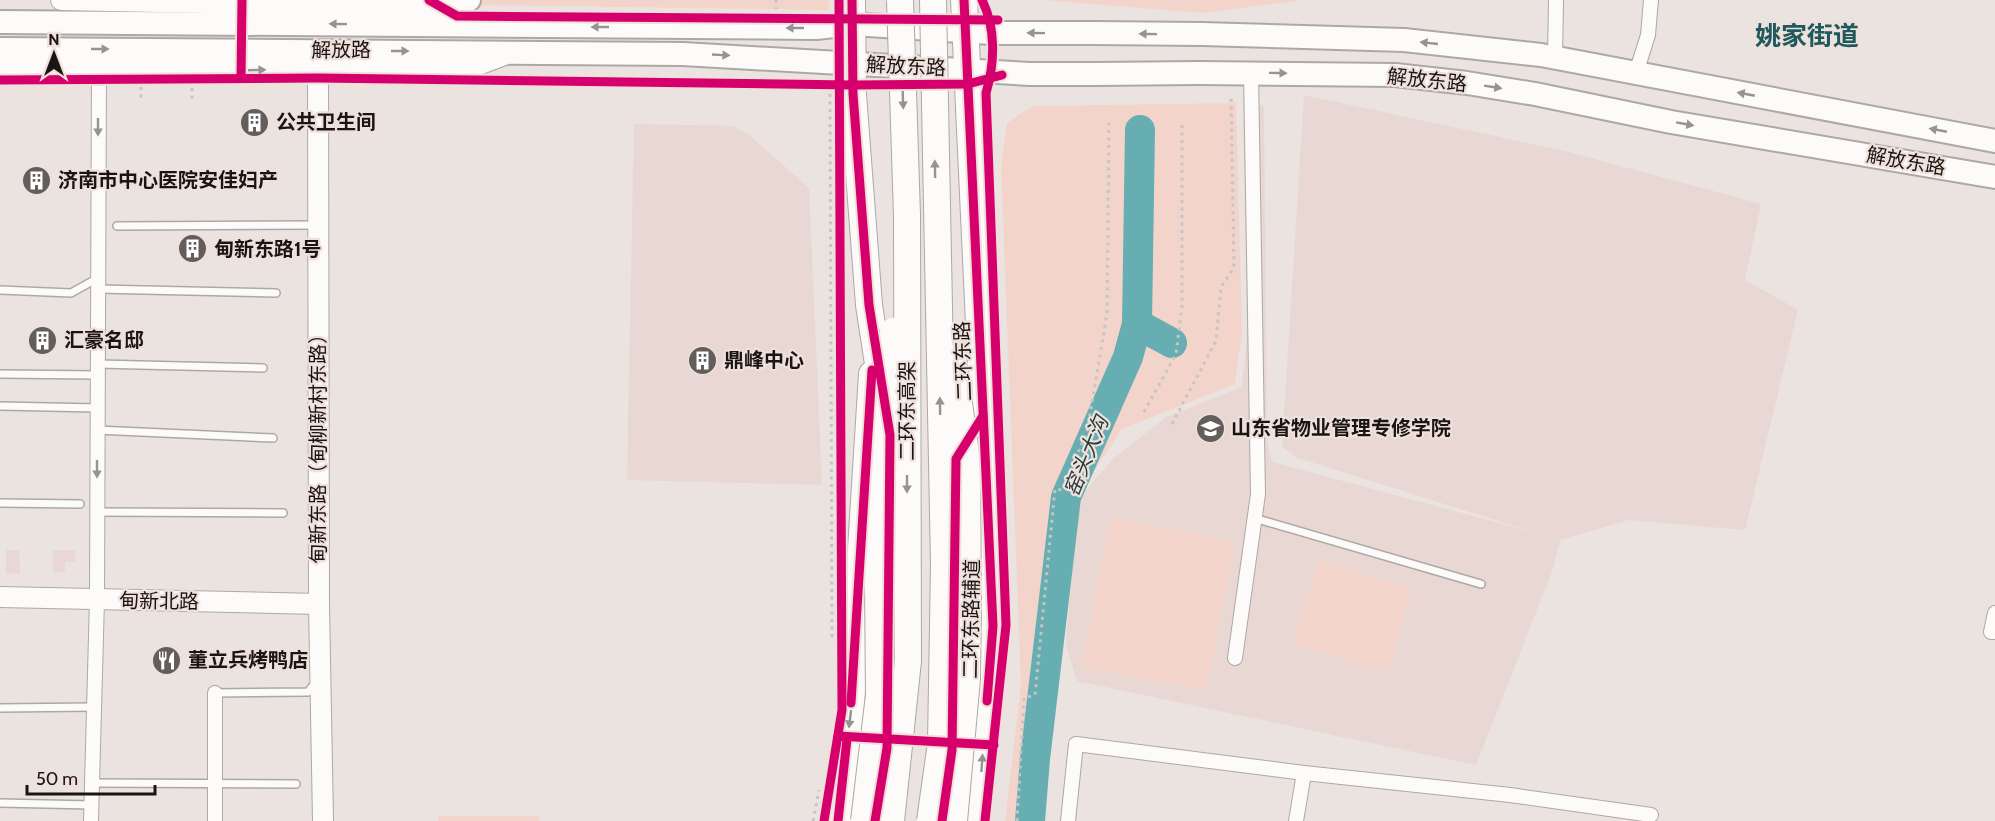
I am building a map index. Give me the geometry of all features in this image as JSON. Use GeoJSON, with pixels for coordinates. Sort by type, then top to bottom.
{"type":"FeatureCollection","features":[{"type":"Feature","properties":{"kind":"highway","name":"二环东高架"},"geometry":{"type":"LineString","coordinates":[[891,821],[908,661],[907,215],[900,0]]}},
{"type":"Feature","properties":{"kind":"highway","name":"二环东高架"},"geometry":{"type":"LineString","coordinates":[[930,821],[941,743],[944,565],[933,0]]}},
{"type":"Feature","properties":{"kind":"highway","name":"二环东路"},"geometry":{"type":"LineString","coordinates":[[942,821],[952,743],[956,459],[983,416],[969,69],[964,0]]}},
{"type":"Feature","properties":{"kind":"highway"},"geometry":{"type":"LineString","coordinates":[[853,12],[851,63],[874,346],[890,435],[887,748],[875,821]]}},
{"type":"Feature","properties":{"kind":"highway"},"geometry":{"type":"LineString","coordinates":[[864,821],[879,695],[877,468],[907,215]]}},
{"type":"Feature","properties":{"kind":"highway"},"geometry":{"type":"LineString","coordinates":[[936,216],[966,462],[966,679],[954,821]]}},
{"type":"Feature","properties":{"kind":"highway"},"geometry":{"type":"LineString","coordinates":[[838,821],[851,708],[874,346]]}},
{"type":"Feature","properties":{"kind":"highway","name":"二环东路辅道"},"geometry":{"type":"LineString","coordinates":[[977,821],[993,626],[983,416]]}},
{"type":"Feature","properties":{"kind":"main road"},"geometry":{"type":"LineString","coordinates":[[398,7],[426,20],[469,0]]}},
{"type":"Feature","properties":{"kind":"main road","name":"解放路"},"geometry":{"type":"LineString","coordinates":[[0,22],[426,20],[816,28],[853,12]]}},
{"type":"Feature","properties":{"kind":"main road","name":"解放东路"},"geometry":{"type":"LineString","coordinates":[[853,12],[966,31],[1202,34],[1404,40],[1555,58],[1995,141]]}},
{"type":"Feature","properties":{"kind":"main road"},"geometry":{"type":"LineString","coordinates":[[682,27],[682,54]]}},
{"type":"Feature","properties":{"kind":"main road","name":"解放路"},"geometry":{"type":"LineString","coordinates":[[0,50],[682,54],[851,63]]}},
{"type":"Feature","properties":{"kind":"main road","name":"解放东路"},"geometry":{"type":"LineString","coordinates":[[851,63],[1030,74],[1241,72],[1395,75],[1535,94],[1671,122],[1995,177]]}},
{"type":"Feature","properties":{"kind":"street"},"geometry":{"type":"LineString","coordinates":[[61,0],[332,2],[398,7]]}},
{"type":"Feature","properties":{"kind":"street"},"geometry":{"type":"LineString","coordinates":[[1555,58],[1556,0]]}},
{"type":"Feature","properties":{"kind":"street"},"geometry":{"type":"LineString","coordinates":[[1636,73],[1648,35],[1651,0]]}},
{"type":"Feature","properties":{"kind":"street"},"geometry":{"type":"LineString","coordinates":[[0,69],[242,70],[318,67],[473,67],[515,52]]}},
{"type":"Feature","properties":{"kind":"street","name":"甸新东路（甸柳新村东路）"},"geometry":{"type":"LineString","coordinates":[[318,67],[319,604],[323,821]]}},
{"type":"Feature","properties":{"kind":"street"},"geometry":{"type":"LineString","coordinates":[[91,821],[97,599],[99,68]]}},
{"type":"Feature","properties":{"kind":"street"},"geometry":{"type":"LineString","coordinates":[[1235,658],[1258,494],[1241,72]]}},
{"type":"Feature","properties":{"kind":"street","name":"甸新北路"},"geometry":{"type":"LineString","coordinates":[[0,597],[319,604]]}},
{"type":"Feature","properties":{"kind":"street"},"geometry":{"type":"LineString","coordinates":[[1995,614],[1991,632],[1995,632]]}},
{"type":"Feature","properties":{"kind":"street"},"geometry":{"type":"LineString","coordinates":[[215,693],[215,821]]}},
{"type":"Feature","properties":{"kind":"street"},"geometry":{"type":"LineString","coordinates":[[1068,821],[1076,744],[1304,773],[1510,795],[1651,815]]}},
{"type":"Feature","properties":{"kind":"street"},"geometry":{"type":"LineString","coordinates":[[1296,821],[1304,773]]}},
{"type":"Feature","properties":{"kind":"lane"},"geometry":{"type":"LineString","coordinates":[[117,226],[318,225]]}},
{"type":"Feature","properties":{"kind":"lane"},"geometry":{"type":"LineString","coordinates":[[0,290],[71,293],[98,283],[276,293]]}},
{"type":"Feature","properties":{"kind":"lane"},"geometry":{"type":"LineString","coordinates":[[0,374],[98,369],[263,368]]}},
{"type":"Feature","properties":{"kind":"lane"},"geometry":{"type":"LineString","coordinates":[[0,406],[97,408]]}},
{"type":"Feature","properties":{"kind":"lane"},"geometry":{"type":"LineString","coordinates":[[97,430],[273,438]]}},
{"type":"Feature","properties":{"kind":"lane"},"geometry":{"type":"LineString","coordinates":[[0,503],[80,504]]}},
{"type":"Feature","properties":{"kind":"lane"},"geometry":{"type":"LineString","coordinates":[[97,512],[283,513]]}},
{"type":"Feature","properties":{"kind":"lane"},"geometry":{"type":"LineString","coordinates":[[1254,518],[1481,584]]}},
{"type":"Feature","properties":{"kind":"lane"},"geometry":{"type":"LineString","coordinates":[[215,693],[308,692],[320,677]]}},
{"type":"Feature","properties":{"kind":"lane"},"geometry":{"type":"LineString","coordinates":[[0,708],[94,707]]}},
{"type":"Feature","properties":{"kind":"lane"},"geometry":{"type":"LineString","coordinates":[[92,783],[296,784]]}},
{"type":"Feature","properties":{"kind":"lane"},"geometry":{"type":"LineString","coordinates":[[0,803],[92,804]]}},
{"type":"Feature","properties":{"kind":"path"},"geometry":{"type":"LineString","coordinates":[[767,18],[778,14],[776,0]]}},
{"type":"Feature","properties":{"kind":"path"},"geometry":{"type":"LineString","coordinates":[[1172,424],[1216,341],[1221,287],[1234,268],[1241,72]]}},
{"type":"Feature","properties":{"kind":"path"},"geometry":{"type":"LineString","coordinates":[[131,78],[152,78]]}},
{"type":"Feature","properties":{"kind":"path"},"geometry":{"type":"LineString","coordinates":[[190,81],[192,101]]}},
{"type":"Feature","properties":{"kind":"path"},"geometry":{"type":"LineString","coordinates":[[818,85],[839,85],[840,94],[842,643]]}},
{"type":"Feature","properties":{"kind":"path"},"geometry":{"type":"LineString","coordinates":[[141,86],[141,99]]}},
{"type":"Feature","properties":{"kind":"path"},"geometry":{"type":"LineString","coordinates":[[830,94],[832,652]]}},
{"type":"Feature","properties":{"kind":"path"},"geometry":{"type":"LineString","coordinates":[[1017,821],[1024,698],[1035,695],[1055,489],[1062,490],[1087,432],[1107,314],[1109,121]]}},
{"type":"Feature","properties":{"kind":"path"},"geometry":{"type":"LineString","coordinates":[[1144,412],[1176,354],[1182,306],[1182,122]]}},
{"type":"Feature","properties":{"kind":"path"},"geometry":{"type":"LineString","coordinates":[[813,821],[819,786]]}},
{"type":"Feature","properties":{"kind":"path"},"geometry":{"type":"LineString","coordinates":[[824,821],[829,789]]}},
{"type":"Feature","properties":{"kind":"shaded area"},"geometry":{"type":"Polygon","coordinates":[[[470,0],[829,0],[829,10],[472,5],[470,0]]]}},
{"type":"Feature","properties":{"kind":"shaded area"},"geometry":{"type":"Polygon","coordinates":[[[1043,0],[1303,0],[1203,13],[1043,0]]]}},
{"type":"Feature","properties":{"kind":"shaded area"},"geometry":{"type":"Polygon","coordinates":[[[1304,95],[1569,152],[1761,204],[1745,280],[1798,310],[1745,530],[1628,520],[1560,540],[1553,569],[1476,765],[1077,681],[1066,644],[1078,499],[1113,459],[1166,417],[1242,387],[1247,334],[1243,104],[1264,105],[1267,439],[1272,462],[1540,534],[1295,457],[1282,446],[1304,95]]]}},
{"type":"Feature","properties":{"kind":"shaded area"},"geometry":{"type":"Polygon","coordinates":[[[1236,103],[1242,331],[1235,384],[1122,429],[1076,498],[1057,496],[1039,821],[1005,821],[1021,685],[1001,166],[1007,123],[1033,106],[1236,103]]]}},
{"type":"Feature","properties":{"kind":"shaded area","name":"鼎峰中心"},"geometry":{"type":"Polygon","coordinates":[[[634,124],[734,126],[750,136],[809,188],[822,485],[627,480],[634,124]]]}},
{"type":"Feature","properties":{"kind":"shaded area"},"geometry":{"type":"Polygon","coordinates":[[[1110,518],[1235,541],[1207,691],[1081,667],[1110,518]]]}},
{"type":"Feature","properties":{"kind":"shaded area"},"geometry":{"type":"Polygon","coordinates":[[[6,550],[19,550],[20,573],[6,574],[6,550]]]}},
{"type":"Feature","properties":{"kind":"shaded area"},"geometry":{"type":"Polygon","coordinates":[[[53,550],[75,550],[75,562],[65,562],[65,572],[53,573],[53,550]]]}},
{"type":"Feature","properties":{"kind":"shaded area"},"geometry":{"type":"Polygon","coordinates":[[[1318,560],[1413,588],[1388,672],[1293,644],[1318,560]]]}},
{"type":"Feature","properties":{"kind":"shaded area"},"geometry":{"type":"Polygon","coordinates":[[[439,816],[539,816],[539,821],[438,821],[439,816]]]}},
{"type":"Feature","properties":{"kind":"waterway","name":"窑头大沟"},"geometry":{"type":"LineString","coordinates":[[1030,821],[1035,759],[1066,497],[1128,357],[1137,324],[1140,130]]}},
{"type":"Feature","properties":{"kind":"waterway"},"geometry":{"type":"LineString","coordinates":[[1137,324],[1172,343]]}},
{"type":"Feature","properties":{"kind":"cycle path"},"geometry":{"type":"LineString","coordinates":[[241,78],[242,0]]}},
{"type":"Feature","properties":{"kind":"cycle path"},"geometry":{"type":"LineString","coordinates":[[429,0],[457,16],[998,20]]}},
{"type":"Feature","properties":{"kind":"cycle path"},"geometry":{"type":"LineString","coordinates":[[824,821],[842,710],[839,0]]}},
{"type":"Feature","properties":{"kind":"cycle path"},"geometry":{"type":"LineString","coordinates":[[852,0],[853,94],[869,305],[890,435],[887,748],[875,821]]}},
{"type":"Feature","properties":{"kind":"cycle path"},"geometry":{"type":"LineString","coordinates":[[964,0],[993,626],[987,701]]}},
{"type":"Feature","properties":{"kind":"cycle path"},"geometry":{"type":"LineString","coordinates":[[982,0],[990,22],[993,46],[986,93],[1006,625],[985,821]]}},
{"type":"Feature","properties":{"kind":"cycle path"},"geometry":{"type":"LineString","coordinates":[[0,80],[318,78],[853,85],[968,84],[1002,75]]}},
{"type":"Feature","properties":{"kind":"cycle path"},"geometry":{"type":"LineString","coordinates":[[851,703],[872,370]]}},
{"type":"Feature","properties":{"kind":"cycle path"},"geometry":{"type":"LineString","coordinates":[[942,821],[952,750],[956,459],[983,416]]}},
{"type":"Feature","properties":{"kind":"cycle path"},"geometry":{"type":"LineString","coordinates":[[838,736],[994,745]]}},
{"type":"Feature","properties":{"kind":"cycle path"},"geometry":{"type":"LineString","coordinates":[[838,821],[847,739]]}},
{"type":"Feature","properties":{"kind":"place","name":"公共卫生间"},"geometry":{"type":"Point","coordinates":[255,122]}},
{"type":"Feature","properties":{"kind":"place","name":"济南市中心医院安佳妇产"},"geometry":{"type":"Point","coordinates":[37,180]}},
{"type":"Feature","properties":{"kind":"place","name":"甸新东路1号"},"geometry":{"type":"Point","coordinates":[193,249]}},
{"type":"Feature","properties":{"kind":"place","name":"汇豪名邸"},"geometry":{"type":"Point","coordinates":[43,340]}},
{"type":"Feature","properties":{"kind":"place","name":"鼎峰中心"},"geometry":{"type":"Point","coordinates":[703,360]}},
{"type":"Feature","properties":{"kind":"place","name":"山东省物业管理专修学院"},"geometry":{"type":"Point","coordinates":[1210,428]}},
{"type":"Feature","properties":{"kind":"place","name":"董立兵烤鸭店"},"geometry":{"type":"Point","coordinates":[167,660]}},
{"type":"Feature","properties":{"kind":"district","name":"姚家街道"},"geometry":{"type":"Point","coordinates":[1807,36]}}]}
